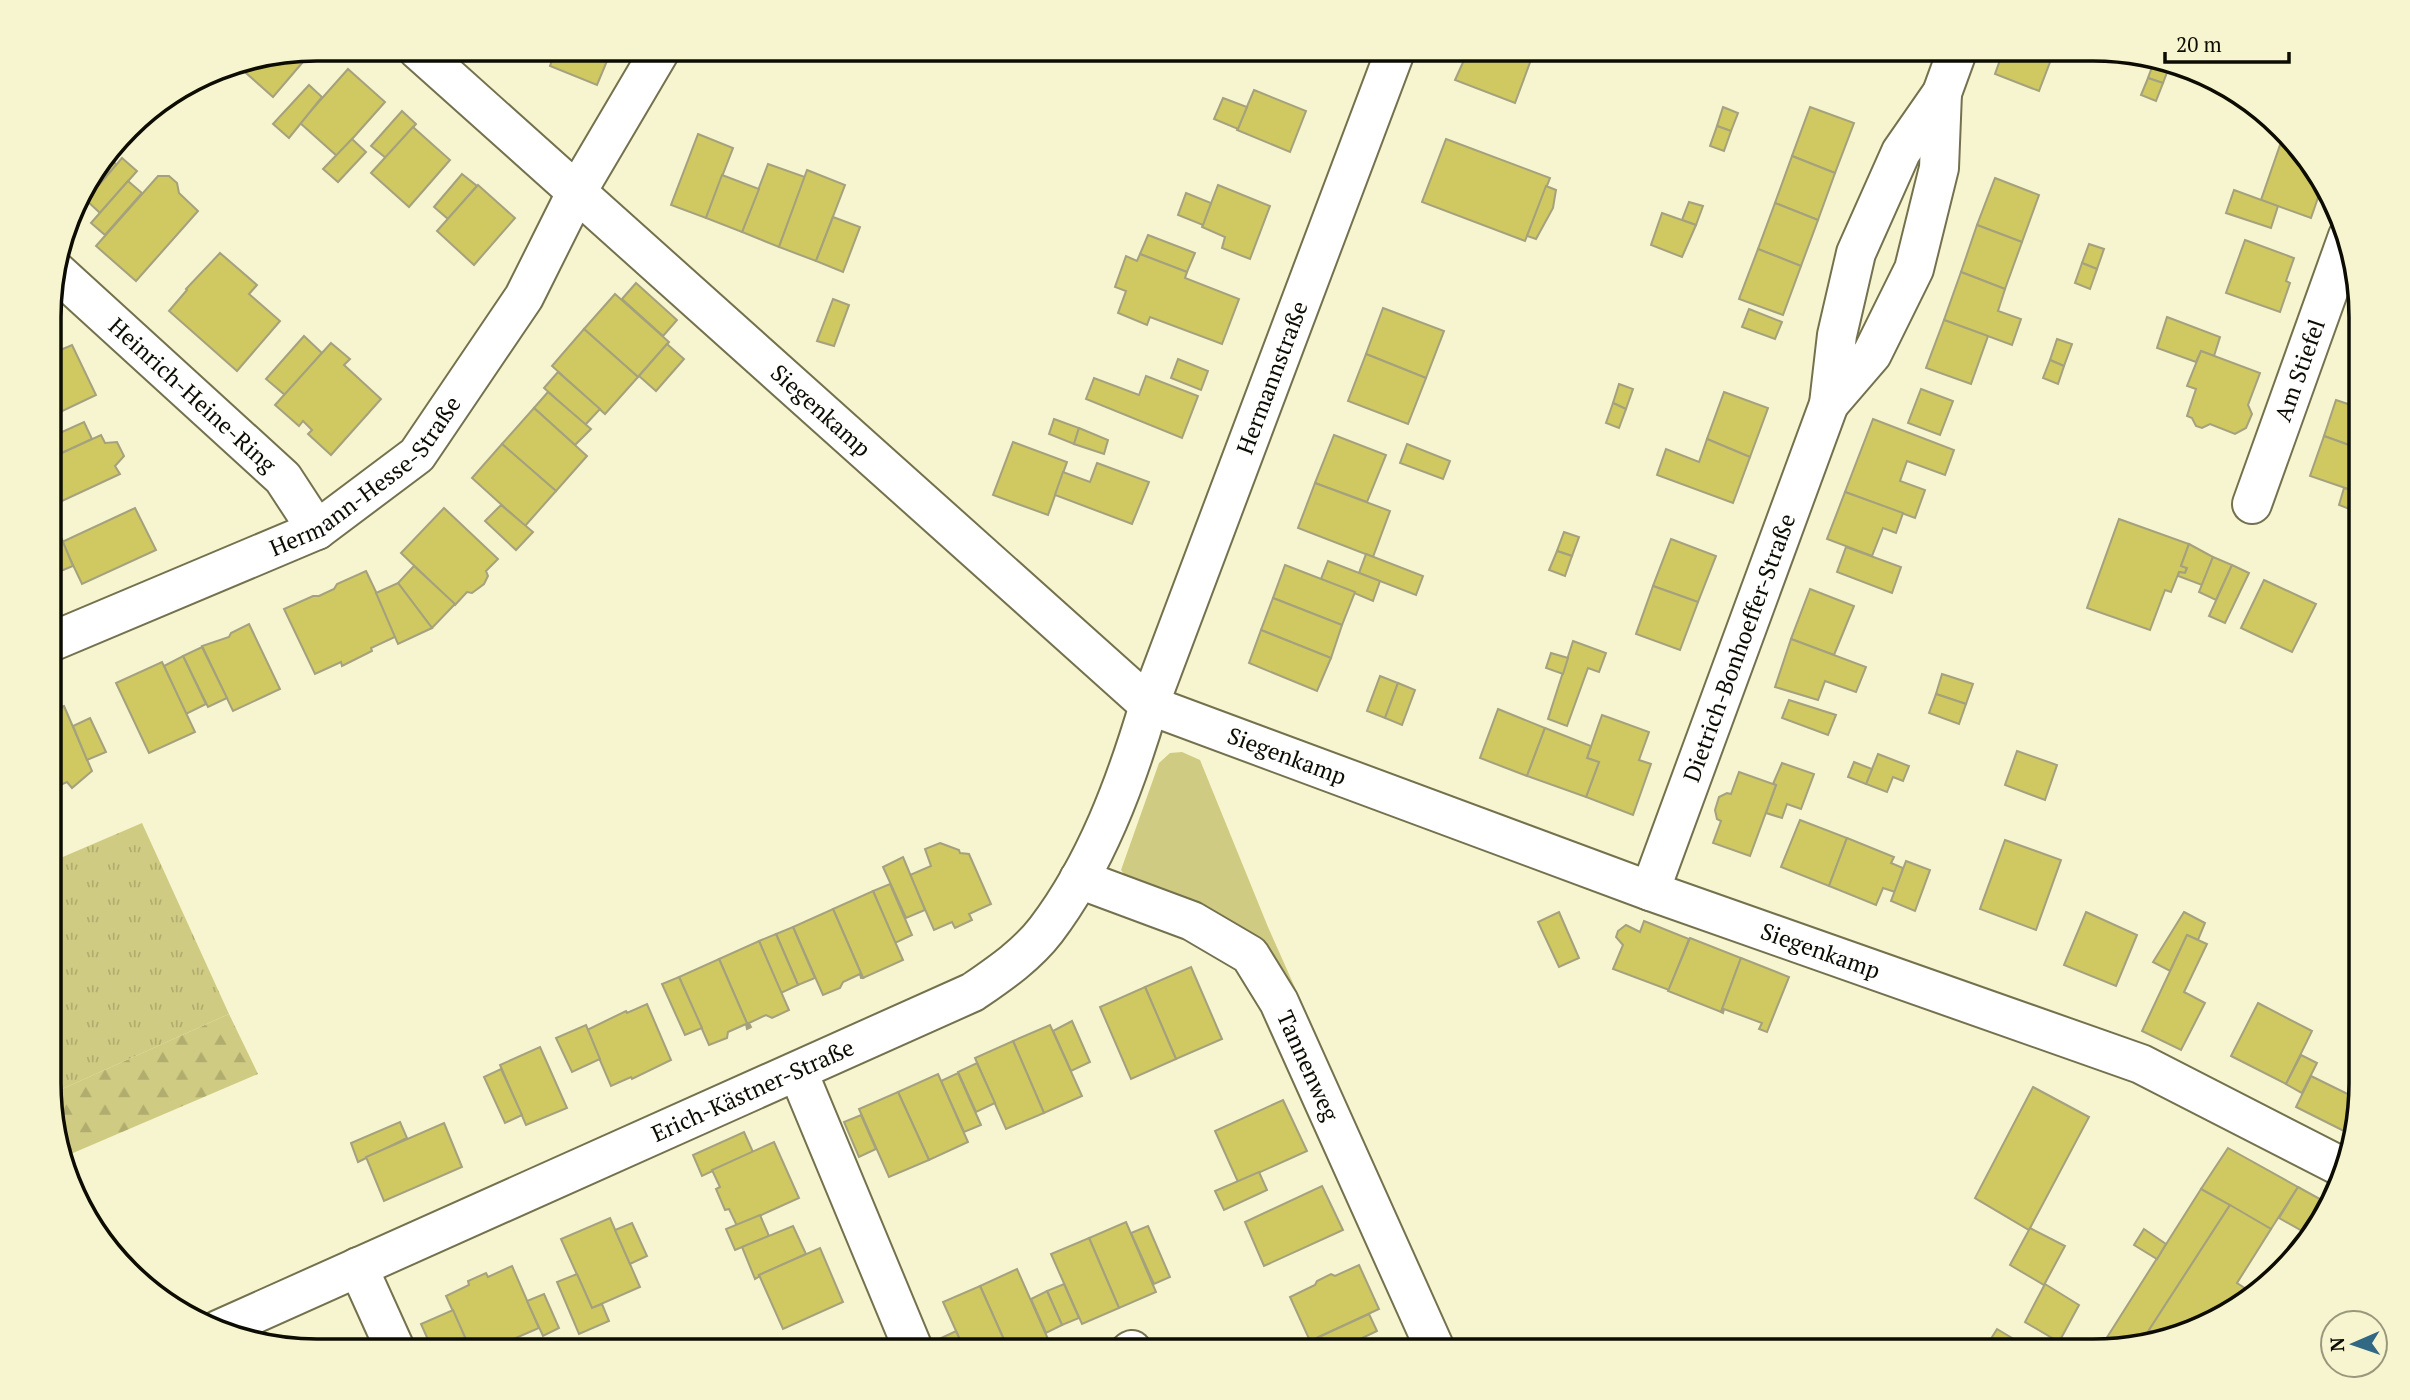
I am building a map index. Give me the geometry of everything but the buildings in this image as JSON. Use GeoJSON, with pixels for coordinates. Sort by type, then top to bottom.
{"type":"FeatureCollection","features":[{"type":"Feature","properties":{"kind":"street","name":"Siegenkamp"},"geometry":{"type":"LineString","coordinates":[[430,61],[1149,705],[1650,891],[2141,1064],[2335,1164]]}},
{"type":"Feature","properties":{"kind":"street","name":"Hermann-Hesse-Straße"},"geometry":{"type":"LineString","coordinates":[[61,638],[317,530],[417,455],[524,297],[576,193],[653,61]]}},
{"type":"Feature","properties":{"kind":"street","name":"Hermannstraße"},"geometry":{"type":"LineString","coordinates":[[1149,705],[1391,61]]}},
{"type":"Feature","properties":{"kind":"street","name":"Dietrich-Bonhoeffer-Straße"},"geometry":{"type":"LineString","coordinates":[[1650,891],[1829,404],[1837,335],[1856,253],[1901,152],[1942,93],[1954,61]]}},
{"type":"Feature","properties":{"kind":"street","name":"Dietrich-Bonhoeffer-Straße"},"geometry":{"type":"LineString","coordinates":[[1829,404],[1872,355],[1914,269],[1939,168],[1942,93]]}},
{"type":"Feature","properties":{"kind":"street","name":"Am Stiefel"},"geometry":{"type":"LineString","coordinates":[[2252,504],[2341,255]]}},
{"type":"Feature","properties":{"kind":"street","name":"Heinrich-Heine-Ring"},"geometry":{"type":"LineString","coordinates":[[64,278],[283,478],[317,530]]}},
{"type":"Feature","properties":{"kind":"street","name":"Erich-Kästner-Straße"},"geometry":{"type":"LineString","coordinates":[[232,1324],[973,992],[1013,964],[1046,931],[1079,879],[1128,776],[1149,705]]}},
{"type":"Feature","properties":{"kind":"street","name":"Tannenweg"},"geometry":{"type":"LineString","coordinates":[[1079,879],[1192,921],[1250,956],[1279,1002],[1431,1339]]}},
{"type":"Feature","properties":{"kind":"street"},"geometry":{"type":"LineString","coordinates":[[798,1072],[909,1339]]}},
{"type":"Feature","properties":{"kind":"street"},"geometry":{"type":"LineString","coordinates":[[358,1267],[391,1339]]}},
{"type":"Feature","properties":{"kind":"green space"},"geometry":{"type":"Polygon","coordinates":[[[1182,752],[1200,760],[1268,927],[1333,1073],[1316,1062],[1261,950],[1212,909],[1133,885],[1121,870],[1159,763],[1170,753],[1182,752]]]}},
{"type":"Feature","properties":{"kind":"green space"},"geometry":{"type":"Polygon","coordinates":[[[142,823],[229,1014],[61,1089],[61,1083],[61,858],[142,823]]]}},
{"type":"Feature","properties":{"kind":"green space"},"geometry":{"type":"Polygon","coordinates":[[[229,1014],[258,1074],[71,1154],[63,1117],[61,1089],[229,1014]]]}}]}
